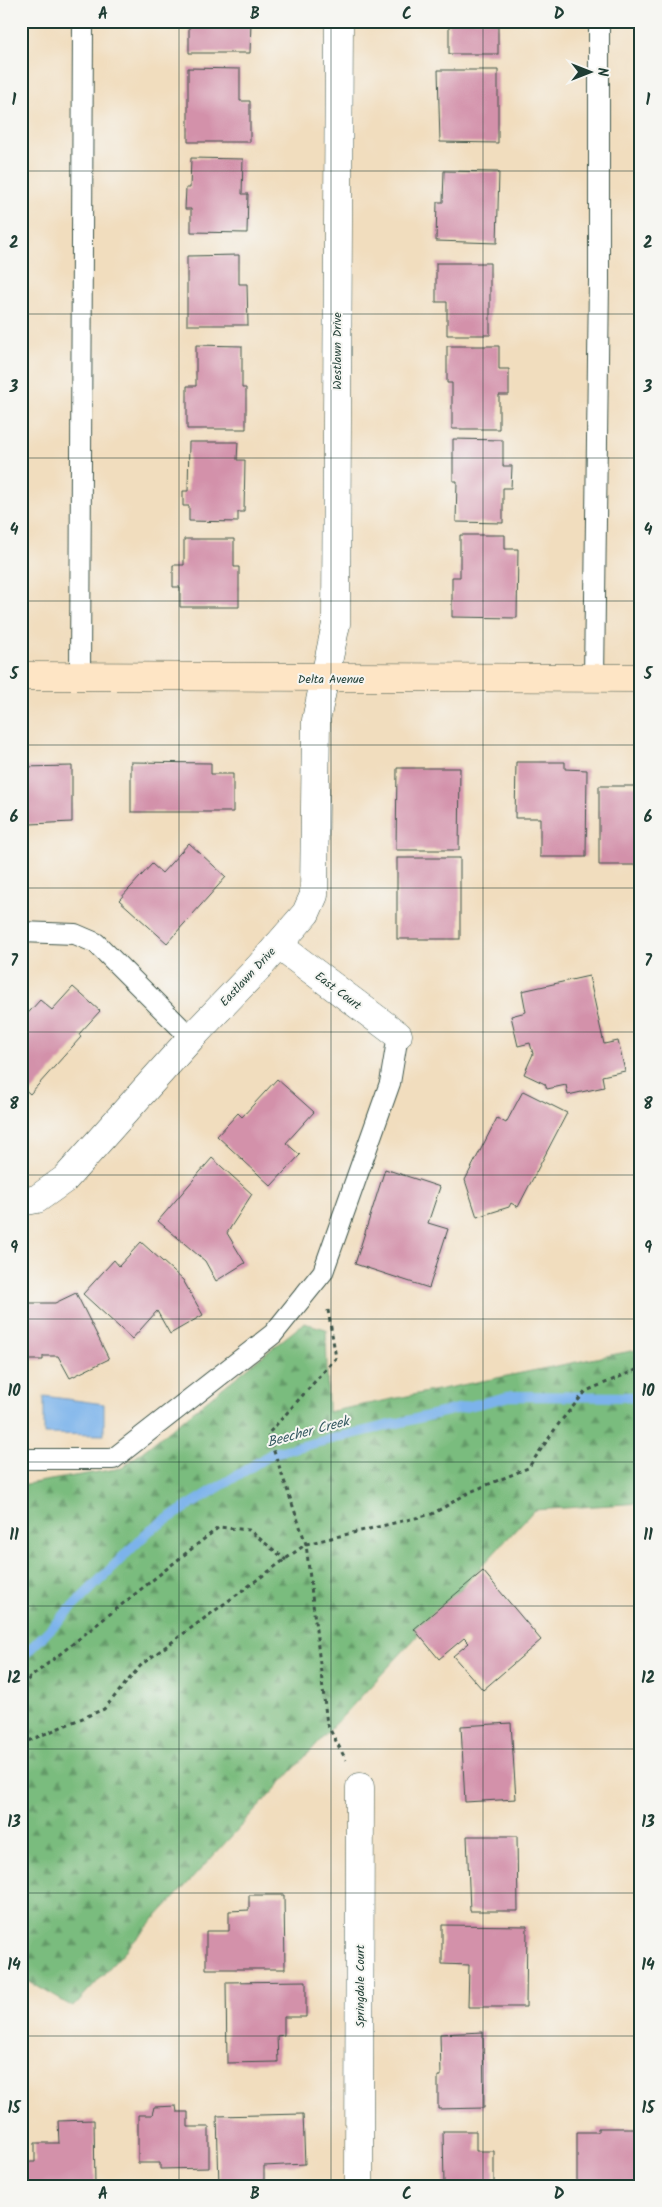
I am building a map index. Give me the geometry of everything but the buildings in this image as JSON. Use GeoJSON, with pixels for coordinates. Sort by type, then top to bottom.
{"type":"FeatureCollection","features":[{"type":"Feature","properties":{"kind":"street","name":"Westlawn Drive"},"geometry":{"type":"LineString","coordinates":[[325,679],[336,624],[339,21]]}},
{"type":"Feature","properties":{"kind":"street","name":"Delta Avenue"},"geometry":{"type":"LineString","coordinates":[[21,676],[325,679],[641,678]]}},
{"type":"Feature","properties":{"kind":"street","name":"Eastlawn Drive"},"geometry":{"type":"LineString","coordinates":[[21,1202],[37,1199],[65,1179],[306,913],[314,895],[316,720],[325,679]]}},
{"type":"Feature","properties":{"kind":"street","name":"East Court"},"geometry":{"type":"LineString","coordinates":[[278,945],[398,1035]]}},
{"type":"Feature","properties":{"kind":"street","name":"Springdale Court"},"geometry":{"type":"LineString","coordinates":[[359,2186],[360,1787]]}},
{"type":"Feature","properties":{"kind":"lane"},"geometry":{"type":"LineString","coordinates":[[80,677],[83,21]]}},
{"type":"Feature","properties":{"kind":"lane"},"geometry":{"type":"LineString","coordinates":[[594,679],[599,280],[599,21]]}},
{"type":"Feature","properties":{"kind":"lane"},"geometry":{"type":"LineString","coordinates":[[21,932],[75,934],[96,943],[191,1038]]}},
{"type":"Feature","properties":{"kind":"lane"},"geometry":{"type":"LineString","coordinates":[[21,1459],[112,1459],[274,1334],[323,1272],[390,1083],[398,1035]]}},
{"type":"Feature","properties":{"kind":"path"},"geometry":{"type":"LineString","coordinates":[[323,1272],[336,1358],[268,1434],[306,1544],[327,1724],[360,1787]]}},
{"type":"Feature","properties":{"kind":"path"},"geometry":{"type":"LineString","coordinates":[[21,1744],[104,1709],[142,1664],[306,1544],[432,1514],[470,1492],[528,1468],[574,1404],[586,1391],[641,1368]]}},
{"type":"Feature","properties":{"kind":"path"},"geometry":{"type":"LineString","coordinates":[[21,1685],[219,1527],[249,1530],[286,1560]]}},
{"type":"Feature","properties":{"kind":"green space"},"geometry":{"type":"Polygon","coordinates":[[[304,1323],[326,1329],[328,1412],[641,1349],[641,1503],[534,1510],[73,2007],[21,1977],[21,1485],[122,1468],[304,1323]]]}},
{"type":"Feature","properties":{"kind":"water"},"geometry":{"type":"Polygon","coordinates":[[[44,1396],[104,1404],[104,1435],[44,1434],[44,1396]]]}},
{"type":"Feature","properties":{"kind":"waterway","name":"Beecher Creek"},"geometry":{"type":"LineString","coordinates":[[21,1658],[150,1530],[273,1453],[511,1396],[641,1397]]}}]}
